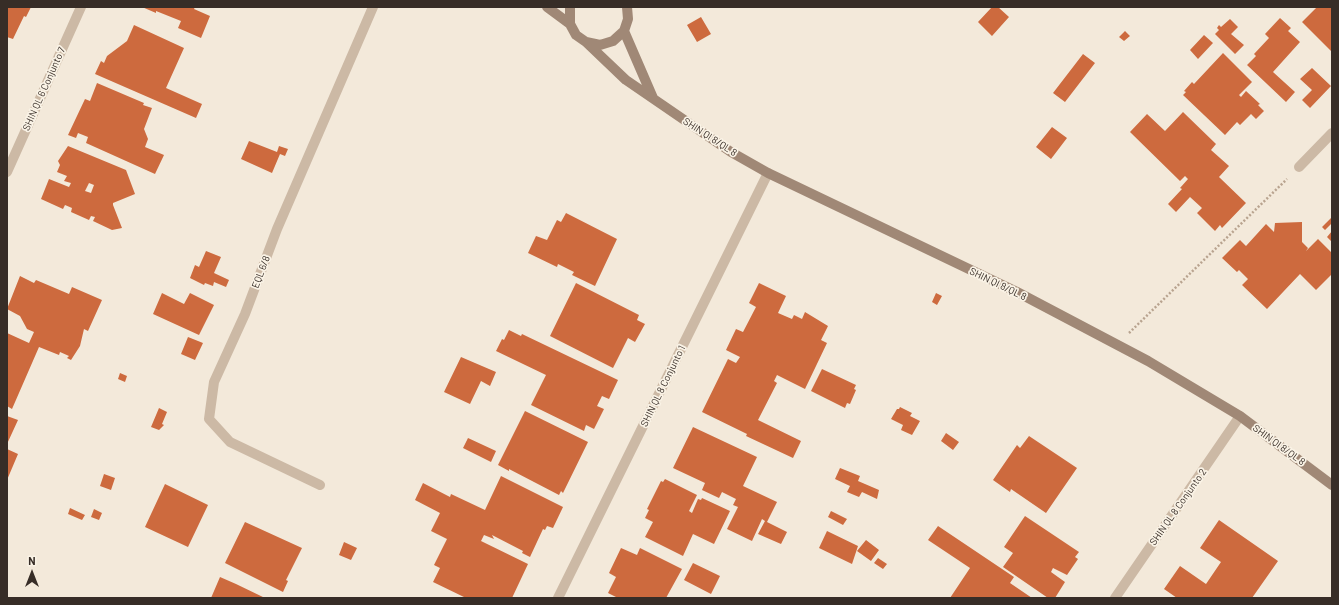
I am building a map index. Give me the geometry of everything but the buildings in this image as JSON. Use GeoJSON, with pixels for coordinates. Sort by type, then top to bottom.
{"type":"FeatureCollection","features":[{"type":"Feature","properties":{"kind":"street","name":"SHIN QL 6 Conjunto 7"},"geometry":{"type":"LineString","coordinates":[[7,172],[81,7]]}},
{"type":"Feature","properties":{"kind":"street","name":"EQL 6/8"},"geometry":{"type":"LineString","coordinates":[[320,485],[230,442],[209,419],[214,382],[245,314],[278,229],[373,7]]}},
{"type":"Feature","properties":{"kind":"street","name":"SHIN QI 8/QL 8"},"geometry":{"type":"LineString","coordinates":[[547,7],[570,24],[576,35],[586,42],[626,80],[724,148],[768,174],[1017,292],[1148,361],[1240,416],[1332,485]]}},
{"type":"Feature","properties":{"kind":"street"},"geometry":{"type":"LineString","coordinates":[[570,7],[570,24]]}},
{"type":"Feature","properties":{"kind":"street"},"geometry":{"type":"LineString","coordinates":[[586,42],[600,45],[614,41],[624,31],[628,19],[627,7]]}},
{"type":"Feature","properties":{"kind":"street"},"geometry":{"type":"LineString","coordinates":[[624,31],[637,64],[654,100]]}},
{"type":"Feature","properties":{"kind":"street"},"geometry":{"type":"LineString","coordinates":[[1299,167],[1332,133]]}},
{"type":"Feature","properties":{"kind":"street","name":"SHIN QL 8 Conjunto 1"},"geometry":{"type":"LineString","coordinates":[[558,598],[768,174]]}},
{"type":"Feature","properties":{"kind":"street","name":"SHIN QL 8 Conjunto 2"},"geometry":{"type":"LineString","coordinates":[[1115,598],[1240,416]]}},
{"type":"Feature","properties":{"kind":"path"},"geometry":{"type":"LineString","coordinates":[[1117,344],[1299,167]]}}]}
